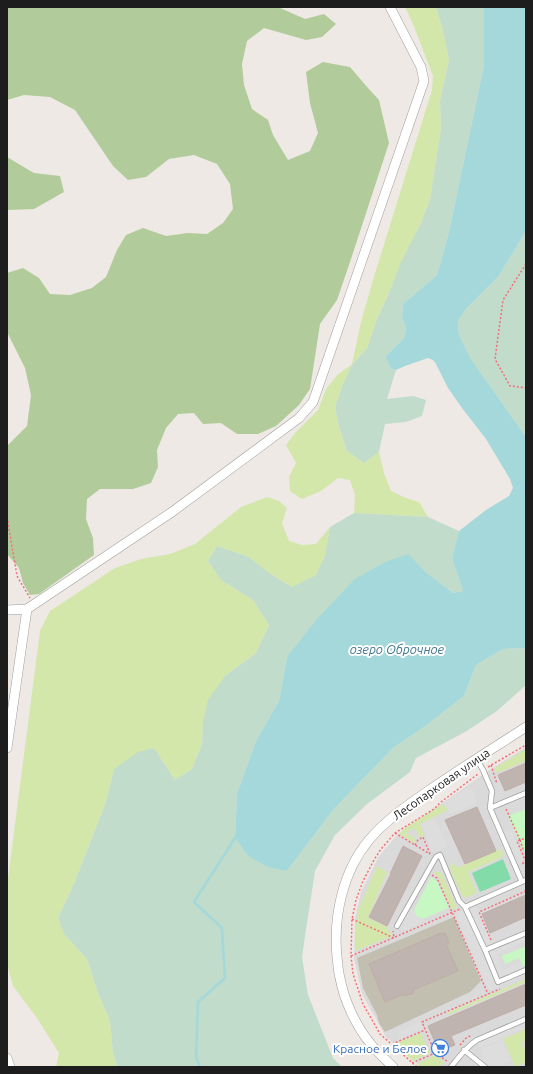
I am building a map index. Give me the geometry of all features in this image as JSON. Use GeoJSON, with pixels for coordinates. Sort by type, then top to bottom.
{"type":"FeatureCollection","features":[{"type":"Feature","properties":{"kind":"street"},"geometry":{"type":"LineString","coordinates":[[7,610],[31,607],[172,512],[299,418],[313,402],[424,81],[421,67],[390,7]]}},
{"type":"Feature","properties":{"kind":"street"},"geometry":{"type":"LineString","coordinates":[[7,748],[31,607]]}},
{"type":"Feature","properties":{"kind":"street","name":"Лесопарковая улица"},"geometry":{"type":"LineString","coordinates":[[393,1067],[369,1042],[356,1022],[346,1000],[340,978],[337,949],[338,920],[341,898],[349,875],[357,858],[369,840],[400,810],[476,758],[526,727]]}},
{"type":"Feature","properties":{"kind":"street"},"geometry":{"type":"LineString","coordinates":[[7,1058],[10,1067]]}},
{"type":"Feature","properties":{"kind":"lane"},"geometry":{"type":"LineString","coordinates":[[465,907],[524,881],[516,867],[490,808],[492,791],[476,758]]}},
{"type":"Feature","properties":{"kind":"lane"},"geometry":{"type":"LineString","coordinates":[[490,808],[526,793]]}},
{"type":"Feature","properties":{"kind":"lane"},"geometry":{"type":"LineString","coordinates":[[395,928],[436,857],[440,855],[459,901],[465,907],[498,982],[526,970]]}},
{"type":"Feature","properties":{"kind":"lane"},"geometry":{"type":"LineString","coordinates":[[484,950],[526,933]]}},
{"type":"Feature","properties":{"kind":"lane"},"geometry":{"type":"LineString","coordinates":[[451,1067],[471,1043],[526,1019]]}},
{"type":"Feature","properties":{"kind":"lane"},"geometry":{"type":"LineString","coordinates":[[464,1050],[485,1067]]}},
{"type":"Feature","properties":{"kind":"path"},"geometry":{"type":"LineString","coordinates":[[526,264],[503,300],[495,358],[510,386],[526,388]]}},
{"type":"Feature","properties":{"kind":"path"},"geometry":{"type":"LineString","coordinates":[[7,517],[17,576],[31,607]]}},
{"type":"Feature","properties":{"kind":"path"},"geometry":{"type":"LineString","coordinates":[[417,1067],[380,1034],[363,1004],[353,974],[351,956],[352,919],[356,900],[363,881],[374,860],[381,849],[395,834],[434,809],[483,770],[526,745]]}},
{"type":"Feature","properties":{"kind":"path"},"geometry":{"type":"LineString","coordinates":[[395,834],[430,854]]}},
{"type":"Feature","properties":{"kind":"path"},"geometry":{"type":"LineString","coordinates":[[415,845],[418,840],[423,837],[430,854],[428,859]]}},
{"type":"Feature","properties":{"kind":"path"},"geometry":{"type":"LineString","coordinates":[[516,867],[526,862],[517,841],[520,840],[523,849],[526,850]]}},
{"type":"Feature","properties":{"kind":"path"},"geometry":{"type":"LineString","coordinates":[[427,873],[438,878],[488,994]]}},
{"type":"Feature","properties":{"kind":"path"},"geometry":{"type":"LineString","coordinates":[[491,940],[479,912],[526,891]]}},
{"type":"Feature","properties":{"kind":"path"},"geometry":{"type":"LineString","coordinates":[[351,956],[465,907]]}},
{"type":"Feature","properties":{"kind":"path"},"geometry":{"type":"LineString","coordinates":[[352,919],[394,938]]}},
{"type":"Feature","properties":{"kind":"path"},"geometry":{"type":"LineString","coordinates":[[394,938],[395,928]]}},
{"type":"Feature","properties":{"kind":"path"},"geometry":{"type":"LineString","coordinates":[[447,1061],[435,1053],[422,1022],[501,988]]}},
{"type":"Feature","properties":{"kind":"path"},"geometry":{"type":"LineString","coordinates":[[392,1044],[425,1030]]}},
{"type":"Feature","properties":{"kind":"path"},"geometry":{"type":"LineString","coordinates":[[412,1063],[435,1053]]}},
{"type":"Feature","properties":{"kind":"shaded area"},"geometry":{"type":"Polygon","coordinates":[[[526,747],[526,1067],[421,1067],[386,1037],[362,994],[354,959],[355,918],[361,892],[379,856],[398,834],[488,771],[526,747]]]}},
{"type":"Feature","properties":{"kind":"shaded area"},"geometry":{"type":"Polygon","coordinates":[[[469,786],[474,791],[477,803],[451,814],[443,804],[469,786]]]}},
{"type":"Feature","properties":{"kind":"shaded area"},"geometry":{"type":"Polygon","coordinates":[[[435,818],[447,847],[432,852],[421,824],[435,818]]]}},
{"type":"Feature","properties":{"kind":"shaded area"},"geometry":{"type":"Polygon","coordinates":[[[511,829],[525,862],[518,864],[504,832],[511,829]]]}},
{"type":"Feature","properties":{"kind":"shaded area"},"geometry":{"type":"Polygon","coordinates":[[[475,905],[503,970],[521,962],[523,967],[526,966],[526,975],[489,991],[455,913],[475,905]]]}},
{"type":"Feature","properties":{"kind":"shaded area"},"geometry":{"type":"Polygon","coordinates":[[[410,908],[414,910],[416,916],[423,919],[424,922],[404,931],[399,928],[410,908]]]}},
{"type":"Feature","properties":{"kind":"shaded area"},"geometry":{"type":"Polygon","coordinates":[[[454,917],[481,981],[470,992],[385,1032],[379,1023],[377,1015],[363,988],[357,958],[454,917]]]}},
{"type":"Feature","properties":{"kind":"shaded area"},"geometry":{"type":"Polygon","coordinates":[[[526,930],[526,941],[498,953],[494,944],[526,930]]]}},
{"type":"Feature","properties":{"kind":"shaded area"},"geometry":{"type":"Polygon","coordinates":[[[526,1019],[526,1028],[480,1048],[477,1040],[526,1019]]]}},
{"type":"Feature","properties":{"kind":"shaded area"},"geometry":{"type":"Polygon","coordinates":[[[420,1022],[423,1030],[401,1039],[398,1032],[420,1022]]]}},
{"type":"Feature","properties":{"kind":"shaded area"},"geometry":{"type":"Polygon","coordinates":[[[502,1040],[511,1060],[502,1064],[505,1067],[485,1067],[478,1061],[483,1056],[481,1049],[502,1040]]]}},
{"type":"Feature","properties":{"kind":"green space"},"geometry":{"type":"Polygon","coordinates":[[[7,7],[278,7],[305,19],[324,14],[336,24],[322,37],[306,40],[264,28],[247,41],[242,64],[244,85],[252,109],[268,120],[273,135],[288,160],[310,151],[318,133],[310,103],[306,72],[323,62],[350,67],[379,100],[389,143],[337,300],[320,324],[310,389],[299,405],[276,426],[258,434],[237,434],[221,423],[203,424],[194,413],[178,414],[166,428],[157,450],[158,467],[151,483],[133,489],[100,489],[87,499],[86,519],[93,538],[94,555],[39,594],[30,595],[23,583],[19,568],[7,554],[7,446],[27,426],[31,395],[25,368],[7,332],[7,273],[23,268],[39,278],[50,294],[70,295],[92,288],[106,277],[117,250],[126,235],[143,228],[166,236],[188,233],[207,234],[223,223],[233,209],[230,184],[217,164],[194,155],[169,159],[146,177],[128,180],[113,166],[75,110],[50,97],[24,95],[7,100],[7,7]]]}},
{"type":"Feature","properties":{"kind":"green space"},"geometry":{"type":"Polygon","coordinates":[[[405,7],[435,7],[443,31],[449,60],[440,101],[441,128],[430,200],[377,319],[367,348],[352,365],[343,384],[335,407],[339,427],[347,451],[364,463],[379,452],[384,473],[391,491],[419,502],[428,517],[354,513],[355,495],[350,480],[338,478],[321,491],[302,499],[290,491],[289,477],[296,463],[286,445],[295,433],[318,410],[326,389],[337,375],[352,364],[361,322],[373,280],[432,90],[433,76],[405,7]]]}},
{"type":"Feature","properties":{"kind":"green space"},"geometry":{"type":"Polygon","coordinates":[[[435,7],[484,7],[484,65],[449,232],[437,275],[403,304],[402,317],[406,329],[404,338],[386,356],[391,369],[396,370],[387,399],[413,396],[426,400],[422,416],[406,422],[385,424],[379,452],[364,463],[347,451],[339,427],[335,407],[343,384],[352,365],[367,348],[377,319],[401,262],[420,225],[430,200],[441,128],[440,101],[449,60],[443,31],[435,7]]]}},
{"type":"Feature","properties":{"kind":"green space"},"geometry":{"type":"Polygon","coordinates":[[[7,157],[34,173],[60,176],[64,192],[34,209],[7,210],[7,157]]]}},
{"type":"Feature","properties":{"kind":"green space"},"geometry":{"type":"Polygon","coordinates":[[[526,231],[526,437],[471,359],[459,335],[458,321],[466,309],[498,277],[526,231]]]}},
{"type":"Feature","properties":{"kind":"green space"},"geometry":{"type":"Polygon","coordinates":[[[267,497],[279,501],[287,508],[282,523],[289,541],[302,545],[316,544],[330,527],[325,555],[316,575],[292,587],[269,573],[249,557],[217,546],[208,561],[221,580],[253,600],[269,625],[256,653],[225,676],[203,721],[202,744],[192,769],[175,780],[154,748],[114,769],[106,802],[75,881],[58,918],[64,934],[87,959],[98,993],[110,1021],[113,1052],[117,1067],[56,1067],[59,1053],[37,1018],[13,986],[7,964],[7,886],[40,631],[50,611],[115,568],[141,559],[170,554],[195,544],[241,507],[267,497]]]}},
{"type":"Feature","properties":{"kind":"green space"},"geometry":{"type":"Polygon","coordinates":[[[354,513],[428,517],[459,531],[452,558],[463,591],[453,593],[427,573],[407,554],[287,657],[279,701],[256,741],[237,794],[235,838],[248,856],[287,871],[333,810],[393,748],[424,727],[464,696],[476,665],[503,649],[526,648],[526,685],[497,711],[465,732],[416,758],[410,772],[367,804],[335,835],[315,871],[302,957],[308,995],[333,1058],[342,1067],[117,1067],[113,1052],[110,1021],[98,993],[87,959],[64,934],[58,918],[75,881],[106,802],[114,769],[138,752],[154,748],[175,780],[192,769],[202,744],[203,721],[208,700],[225,676],[256,653],[269,625],[253,600],[221,580],[208,561],[217,546],[249,557],[269,573],[292,587],[316,575],[325,555],[330,527],[354,513]]]}},
{"type":"Feature","properties":{"kind":"green space"},"geometry":{"type":"Polygon","coordinates":[[[526,749],[526,761],[497,773],[495,768],[526,749]]]}},
{"type":"Feature","properties":{"kind":"green space"},"geometry":{"type":"Polygon","coordinates":[[[443,804],[448,810],[420,824],[424,836],[420,838],[415,828],[406,833],[416,839],[415,843],[399,834],[405,828],[443,804]]]}},
{"type":"Feature","properties":{"kind":"green space"},"geometry":{"type":"Polygon","coordinates":[[[526,809],[526,851],[523,850],[508,816],[526,809]]]}},
{"type":"Feature","properties":{"kind":"green space"},"geometry":{"type":"Polygon","coordinates":[[[501,849],[504,856],[468,872],[477,893],[466,898],[462,896],[450,869],[451,864],[454,863],[457,868],[501,849]]]}},
{"type":"Feature","properties":{"kind":"green space"},"geometry":{"type":"Polygon","coordinates":[[[503,859],[511,879],[480,892],[472,873],[503,859]]]}},
{"type":"Feature","properties":{"kind":"green space"},"geometry":{"type":"Polygon","coordinates":[[[377,866],[387,872],[368,918],[387,927],[392,936],[355,951],[358,911],[377,866]]]}},
{"type":"Feature","properties":{"kind":"green space"},"geometry":{"type":"Polygon","coordinates":[[[440,872],[442,874],[457,908],[452,910],[438,876],[433,873],[440,872]]]}},
{"type":"Feature","properties":{"kind":"green space"},"geometry":{"type":"Polygon","coordinates":[[[431,877],[437,881],[449,908],[423,919],[416,916],[414,910],[431,877]]]}},
{"type":"Feature","properties":{"kind":"green space"},"geometry":{"type":"Polygon","coordinates":[[[526,946],[526,965],[523,967],[519,958],[505,964],[502,956],[526,946]]]}},
{"type":"Feature","properties":{"kind":"green space"},"geometry":{"type":"Polygon","coordinates":[[[526,979],[526,982],[448,1015],[447,1013],[526,979]]]}},
{"type":"Feature","properties":{"kind":"green space"},"geometry":{"type":"Polygon","coordinates":[[[526,1029],[526,1041],[522,1042],[526,1052],[526,1062],[515,1067],[503,1039],[526,1029]]]}},
{"type":"Feature","properties":{"kind":"green space"},"geometry":{"type":"Polygon","coordinates":[[[421,1033],[430,1053],[413,1061],[394,1044],[421,1033]]]}},
{"type":"Feature","properties":{"kind":"green space"},"geometry":{"type":"Polygon","coordinates":[[[435,1055],[444,1062],[440,1067],[421,1067],[417,1064],[435,1055]]]}},
{"type":"Feature","properties":{"kind":"water","name":"озеро Оброчное"},"geometry":{"type":"Polygon","coordinates":[[[484,7],[526,7],[526,231],[498,277],[466,309],[458,321],[459,335],[471,359],[526,437],[526,648],[503,649],[476,665],[464,696],[424,727],[393,748],[333,810],[287,871],[268,867],[248,856],[235,838],[237,794],[256,741],[279,701],[287,657],[317,619],[355,579],[385,562],[408,554],[427,573],[453,593],[463,591],[452,558],[459,531],[486,510],[509,496],[513,488],[510,479],[486,439],[448,388],[433,360],[428,358],[396,370],[391,369],[386,356],[404,338],[406,329],[402,317],[403,304],[437,275],[449,232],[484,65],[484,7]]]}},
{"type":"Feature","properties":{"kind":"building"},"geometry":{"type":"Polygon","coordinates":[[[526,763],[526,782],[505,791],[498,775],[526,763]]]}},
{"type":"Feature","properties":{"kind":"building"},"geometry":{"type":"Polygon","coordinates":[[[477,807],[496,851],[465,864],[445,820],[477,807]]]}},
{"type":"Feature","properties":{"kind":"building"},"geometry":{"type":"Polygon","coordinates":[[[403,846],[422,856],[387,926],[369,917],[391,874],[403,846]]]}},
{"type":"Feature","properties":{"kind":"building"},"geometry":{"type":"Polygon","coordinates":[[[526,895],[526,917],[490,933],[482,914],[526,895]]]}},
{"type":"Feature","properties":{"kind":"building"},"geometry":{"type":"Polygon","coordinates":[[[441,933],[445,933],[449,943],[446,944],[458,971],[413,990],[414,993],[405,996],[404,994],[385,1002],[369,964],[441,933]]]}},
{"type":"Feature","properties":{"kind":"building"},"geometry":{"type":"Polygon","coordinates":[[[526,984],[526,1005],[451,1036],[455,1045],[439,1051],[428,1026],[526,984]]]}},
{"type":"Feature","properties":{"kind":"waterway"},"geometry":{"type":"LineString","coordinates":[[200,1067],[196,1057],[198,1002],[225,978],[222,928],[194,902],[235,838]]}},
{"type":"Feature","properties":{"kind":"place","name":"Красное и Белое"},"geometry":{"type":"Point","coordinates":[440,1048]}}]}
